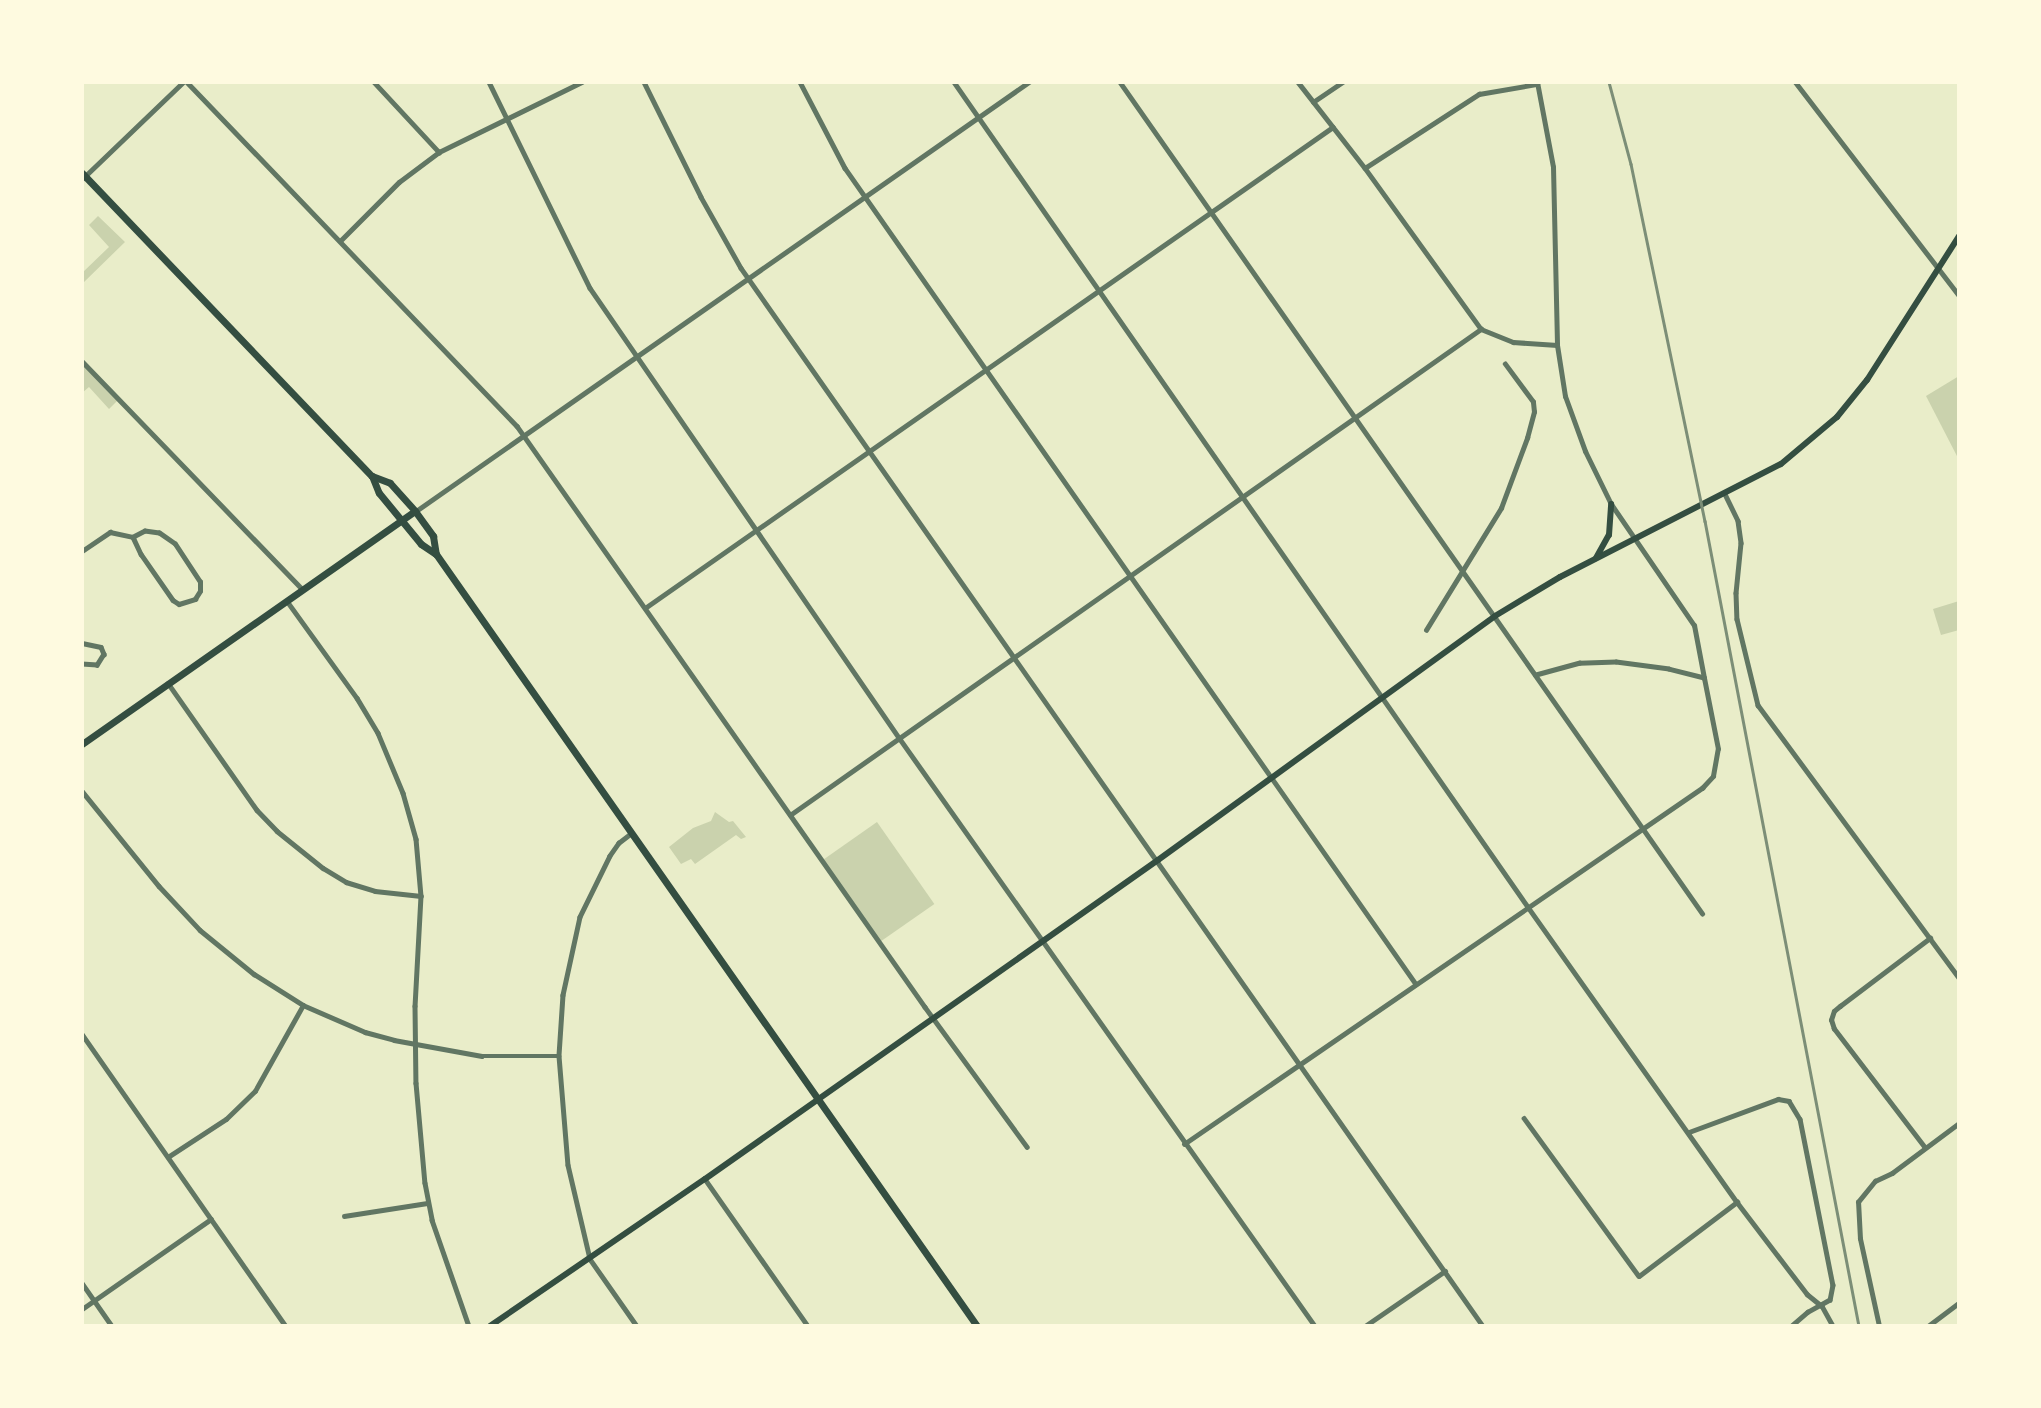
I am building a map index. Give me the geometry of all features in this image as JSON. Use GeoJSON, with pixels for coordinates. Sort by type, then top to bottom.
{"type":"FeatureCollection","features":[{"type":"Feature","properties":{"kind":"main road"},"geometry":{"type":"LineString","coordinates":[[83,176],[372,476],[379,493],[421,544],[436,554],[977,1326]]}},
{"type":"Feature","properties":{"kind":"main road"},"geometry":{"type":"LineString","coordinates":[[490,1326],[1043,942],[1273,779],[1382,695],[1495,616],[1634,539],[1781,464],[1837,417],[1867,380],[1959,236]]}},
{"type":"Feature","properties":{"kind":"main road"},"geometry":{"type":"LineString","coordinates":[[372,476],[390,483],[415,511],[433,536],[436,554]]}},
{"type":"Feature","properties":{"kind":"main road"},"geometry":{"type":"LineString","coordinates":[[1595,560],[1609,535],[1611,504]]}},
{"type":"Feature","properties":{"kind":"main road"},"geometry":{"type":"LineString","coordinates":[[82,744],[415,511]]}},
{"type":"Feature","properties":{"kind":"street"},"geometry":{"type":"LineString","coordinates":[[83,176],[185,82],[340,241],[523,435],[932,1017],[1027,1147]]}},
{"type":"Feature","properties":{"kind":"street"},"geometry":{"type":"LineString","coordinates":[[373,82],[439,152]]}},
{"type":"Feature","properties":{"kind":"street"},"geometry":{"type":"LineString","coordinates":[[489,82],[580,270],[900,739],[1315,1326]]}},
{"type":"Feature","properties":{"kind":"street"},"geometry":{"type":"LineString","coordinates":[[340,241],[399,181],[439,152],[582,82]]}},
{"type":"Feature","properties":{"kind":"street"},"geometry":{"type":"LineString","coordinates":[[645,82],[720,234],[749,279],[1483,1326]]}},
{"type":"Feature","properties":{"kind":"street"},"geometry":{"type":"LineString","coordinates":[[800,82],[828,140],[866,198],[1416,984]]}},
{"type":"Feature","properties":{"kind":"street"},"geometry":{"type":"LineString","coordinates":[[954,82],[977,120],[1737,1202],[1807,1294],[1822,1306],[1833,1326]]}},
{"type":"Feature","properties":{"kind":"street"},"geometry":{"type":"LineString","coordinates":[[415,511],[1029,82]]}},
{"type":"Feature","properties":{"kind":"street"},"geometry":{"type":"LineString","coordinates":[[1120,82],[1702,913]]}},
{"type":"Feature","properties":{"kind":"street"},"geometry":{"type":"LineString","coordinates":[[1298,82],[1365,168],[1481,329],[1513,342],[1557,345]]}},
{"type":"Feature","properties":{"kind":"street"},"geometry":{"type":"LineString","coordinates":[[1313,102],[1343,82]]}},
{"type":"Feature","properties":{"kind":"street"},"geometry":{"type":"LineString","coordinates":[[1796,82],[1959,296]]}},
{"type":"Feature","properties":{"kind":"street"},"geometry":{"type":"LineString","coordinates":[[1184,1144],[1702,788],[1713,776],[1718,749],[1694,625],[1611,504],[1573,422],[1557,345],[1553,178],[1537,83],[1479,94],[1365,168]]}},
{"type":"Feature","properties":{"kind":"street"},"geometry":{"type":"LineString","coordinates":[[645,608],[987,372],[1333,127]]}},
{"type":"Feature","properties":{"kind":"street"},"geometry":{"type":"LineString","coordinates":[[790,815],[1481,329]]}},
{"type":"Feature","properties":{"kind":"street"},"geometry":{"type":"LineString","coordinates":[[82,361],[302,589]]}},
{"type":"Feature","properties":{"kind":"street"},"geometry":{"type":"LineString","coordinates":[[1426,630],[1501,508],[1524,447],[1534,412],[1529,394],[1505,364]]}},
{"type":"Feature","properties":{"kind":"street"},"geometry":{"type":"LineString","coordinates":[[1725,494],[1738,521],[1741,543],[1736,593],[1737,619],[1758,705],[1959,978]]}},
{"type":"Feature","properties":{"kind":"street"},"geometry":{"type":"LineString","coordinates":[[82,551],[110,531],[133,537],[145,531],[159,533],[175,544],[200,582],[200,591],[195,599],[179,604],[173,600],[141,554],[133,537]]}},
{"type":"Feature","properties":{"kind":"street"},"geometry":{"type":"LineString","coordinates":[[287,600],[357,698],[386,748],[416,839],[421,896],[415,1044],[428,1203],[468,1326]]}},
{"type":"Feature","properties":{"kind":"street"},"geometry":{"type":"LineString","coordinates":[[82,643],[101,647],[104,654],[97,665],[82,664]]}},
{"type":"Feature","properties":{"kind":"street"},"geometry":{"type":"LineString","coordinates":[[1536,675],[1580,663],[1616,662],[1669,669],[1704,678]]}},
{"type":"Feature","properties":{"kind":"street"},"geometry":{"type":"LineString","coordinates":[[167,682],[257,810],[277,831],[323,868],[346,882],[375,891],[421,896]]}},
{"type":"Feature","properties":{"kind":"street"},"geometry":{"type":"LineString","coordinates":[[82,791],[159,886],[200,930],[254,974],[303,1005],[365,1032],[415,1044],[482,1056],[559,1056]]}},
{"type":"Feature","properties":{"kind":"street"},"geometry":{"type":"LineString","coordinates":[[632,833],[619,843],[610,856],[580,917],[565,985],[559,1056],[568,1165],[590,1259],[637,1326]]}},
{"type":"Feature","properties":{"kind":"street"},"geometry":{"type":"LineString","coordinates":[[1925,1148],[1834,1029],[1831,1020],[1833,1011],[1930,938]]}},
{"type":"Feature","properties":{"kind":"street"},"geometry":{"type":"LineString","coordinates":[[168,1157],[226,1119],[255,1091],[303,1005]]}},
{"type":"Feature","properties":{"kind":"street"},"geometry":{"type":"LineString","coordinates":[[82,1034],[286,1326]]}},
{"type":"Feature","properties":{"kind":"street"},"geometry":{"type":"LineString","coordinates":[[1689,1132],[1777,1099],[1789,1101],[1800,1119],[1833,1285],[1830,1300],[1808,1312],[1793,1326]]}},
{"type":"Feature","properties":{"kind":"street"},"geometry":{"type":"LineString","coordinates":[[1524,1118],[1639,1276],[1737,1202]]}},
{"type":"Feature","properties":{"kind":"street"},"geometry":{"type":"LineString","coordinates":[[1879,1326],[1860,1239],[1858,1202],[1868,1187],[1959,1123]]}},
{"type":"Feature","properties":{"kind":"street"},"geometry":{"type":"LineString","coordinates":[[705,1179],[808,1326]]}},
{"type":"Feature","properties":{"kind":"street"},"geometry":{"type":"LineString","coordinates":[[344,1216],[428,1203]]}},
{"type":"Feature","properties":{"kind":"street"},"geometry":{"type":"LineString","coordinates":[[82,1309],[211,1219]]}},
{"type":"Feature","properties":{"kind":"street"},"geometry":{"type":"LineString","coordinates":[[1365,1326],[1445,1272]]}},
{"type":"Feature","properties":{"kind":"street"},"geometry":{"type":"LineString","coordinates":[[82,1283],[112,1326]]}},
{"type":"Feature","properties":{"kind":"street"},"geometry":{"type":"LineString","coordinates":[[1928,1326],[1959,1303]]}},
{"type":"Feature","properties":{"kind":"green space"},"geometry":{"type":"Polygon","coordinates":[[[98,216],[125,242],[82,284],[82,273],[109,247],[89,225],[98,216]]]}},
{"type":"Feature","properties":{"kind":"green space"},"geometry":{"type":"Polygon","coordinates":[[[82,361],[119,399],[109,409],[89,387],[82,393],[82,361]]]}},
{"type":"Feature","properties":{"kind":"green space"},"geometry":{"type":"Polygon","coordinates":[[[1959,376],[1959,460],[1926,396],[1959,376]]]}},
{"type":"Feature","properties":{"kind":"green space"},"geometry":{"type":"Polygon","coordinates":[[[1959,601],[1959,630],[1941,635],[1933,609],[1959,601]]]}},
{"type":"Feature","properties":{"kind":"green space"},"geometry":{"type":"Polygon","coordinates":[[[715,812],[729,822],[733,821],[746,837],[741,839],[736,835],[695,864],[691,859],[681,864],[669,847],[693,828],[711,821],[715,812]]]}},
{"type":"Feature","properties":{"kind":"green space"},"geometry":{"type":"Polygon","coordinates":[[[877,822],[934,904],[879,942],[822,860],[877,822]]]}},
{"type":"Feature","properties":{"kind":"railway"},"geometry":{"type":"LineString","coordinates":[[1609,82],[1631,164],[1705,521],[1859,1326]]}}]}
